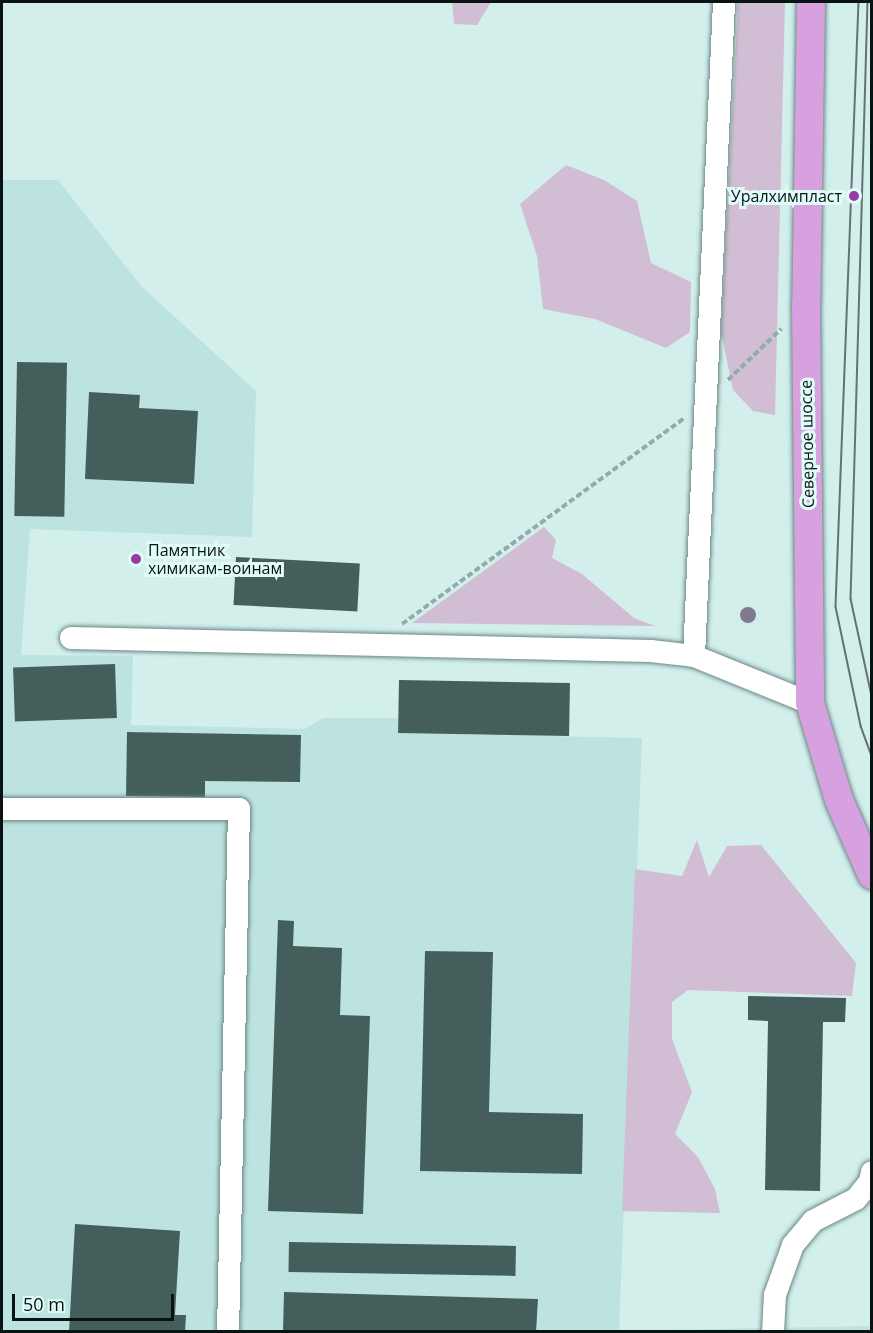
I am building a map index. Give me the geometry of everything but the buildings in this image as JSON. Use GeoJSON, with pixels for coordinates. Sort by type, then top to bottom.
{"type":"FeatureCollection","features":[{"type":"Feature","properties":{"kind":"main road","name":"Северное шоссе"},"geometry":{"type":"LineString","coordinates":[[811,2],[806,305],[810,703],[838,800],[872,875]]}},
{"type":"Feature","properties":{"kind":"street"},"geometry":{"type":"LineString","coordinates":[[694,656],[724,2]]}},
{"type":"Feature","properties":{"kind":"street"},"geometry":{"type":"LineString","coordinates":[[71,638],[378,642],[694,656],[810,703]]}},
{"type":"Feature","properties":{"kind":"street"},"geometry":{"type":"LineString","coordinates":[[2,809],[239,809],[228,1332]]}},
{"type":"Feature","properties":{"kind":"street"},"geometry":{"type":"LineString","coordinates":[[773,1332],[775,1295],[793,1245],[813,1221],[856,1199],[871,1179]]}},
{"type":"Feature","properties":{"kind":"path"},"geometry":{"type":"LineString","coordinates":[[378,642],[704,403],[806,305]]}},
{"type":"Feature","properties":{"kind":"shaded area"},"geometry":{"type":"Polygon","coordinates":[[[452,2],[491,2],[477,25],[454,24],[452,2]]]}},
{"type":"Feature","properties":{"kind":"shaded area"},"geometry":{"type":"Polygon","coordinates":[[[738,2],[785,2],[775,415],[753,411],[733,390],[721,332],[738,2]]]}},
{"type":"Feature","properties":{"kind":"shaded area"},"geometry":{"type":"Polygon","coordinates":[[[566,165],[604,180],[637,201],[651,263],[691,282],[690,332],[666,348],[595,319],[543,309],[537,256],[520,204],[566,165]]]}},
{"type":"Feature","properties":{"kind":"shaded area"},"geometry":{"type":"Polygon","coordinates":[[[2,180],[58,180],[141,286],[256,391],[252,537],[30,529],[21,655],[133,656],[131,725],[305,729],[323,718],[398,718],[398,733],[642,738],[619,1331],[871,1326],[871,1331],[2,1332],[2,180]]]}},
{"type":"Feature","properties":{"kind":"shaded area"},"geometry":{"type":"Polygon","coordinates":[[[544,527],[556,540],[552,558],[582,574],[634,618],[655,626],[412,623],[544,527]]]}},
{"type":"Feature","properties":{"kind":"shaded area"},"geometry":{"type":"Polygon","coordinates":[[[697,840],[709,877],[727,846],[761,845],[856,963],[852,996],[688,990],[672,1002],[672,1039],[692,1092],[675,1134],[698,1157],[715,1189],[720,1213],[622,1211],[635,869],[682,876],[697,840]]]}},
{"type":"Feature","properties":{"kind":"tram line"},"geometry":{"type":"LineString","coordinates":[[859,2],[836,607],[861,726],[872,756]]}},
{"type":"Feature","properties":{"kind":"tram line"},"geometry":{"type":"LineString","coordinates":[[868,2],[851,599],[872,696]]}},
{"type":"Feature","properties":{"kind":"place","name":"Уралхимпласт"},"geometry":{"type":"Point","coordinates":[854,196]}},
{"type":"Feature","properties":{"kind":"place","name":"Памятник химикам-воинам"},"geometry":{"type":"Point","coordinates":[136,559]}}]}
